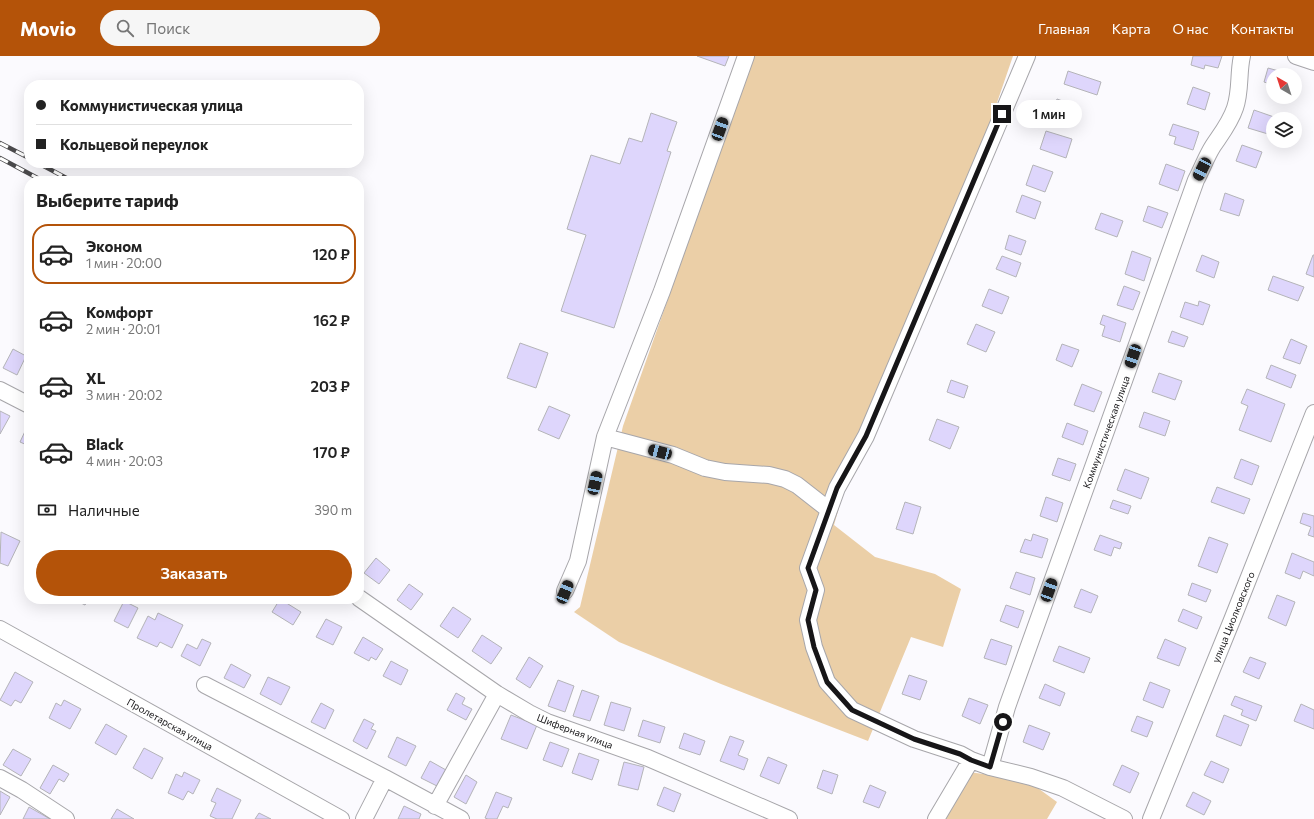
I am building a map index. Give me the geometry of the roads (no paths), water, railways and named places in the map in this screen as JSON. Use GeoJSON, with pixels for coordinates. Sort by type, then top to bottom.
{"type":"FeatureCollection","features":[{"type":"Feature","properties":{"kind":"street"},"geometry":{"type":"LineString","coordinates":[[565,592],[578,562],[605,437],[662,291],[746,56]]}},
{"type":"Feature","properties":{"kind":"street"},"geometry":{"type":"LineString","coordinates":[[1027,56],[866,436],[837,488],[808,568],[816,590],[808,620],[814,647],[827,682],[852,710],[914,739],[960,754],[990,767],[1031,777],[1063,788],[1124,819]]}},
{"type":"Feature","properties":{"kind":"street","name":"Коммунистическая улица"},"geometry":{"type":"LineString","coordinates":[[990,767],[1007,707],[1196,180],[1213,146],[1226,128],[1235,109],[1240,88],[1239,69],[1242,56]]}},
{"type":"Feature","properties":{"kind":"street"},"geometry":{"type":"LineString","coordinates":[[1296,56],[1314,62]]}},
{"type":"Feature","properties":{"kind":"street"},"geometry":{"type":"LineString","coordinates":[[0,390],[24,402]]}},
{"type":"Feature","properties":{"kind":"street","name":"улица Циолковского"},"geometry":{"type":"LineString","coordinates":[[1151,819],[1314,414]]}},
{"type":"Feature","properties":{"kind":"street"},"geometry":{"type":"LineString","coordinates":[[605,437],[673,455],[705,468],[769,475],[785,479],[797,485],[829,510]]}},
{"type":"Feature","properties":{"kind":"street","name":"Шиферная улица"},"geometry":{"type":"LineString","coordinates":[[364,601],[497,694],[529,714],[547,722],[648,758],[789,819]]}},
{"type":"Feature","properties":{"kind":"street","name":"Пролетарская улица"},"geometry":{"type":"LineString","coordinates":[[0,629],[341,819]]}},
{"type":"Feature","properties":{"kind":"street"},"geometry":{"type":"LineString","coordinates":[[205,685],[461,819]]}},
{"type":"Feature","properties":{"kind":"street"},"geometry":{"type":"LineString","coordinates":[[435,806],[497,694]]}},
{"type":"Feature","properties":{"kind":"street"},"geometry":{"type":"LineString","coordinates":[[936,819],[971,760]]}},
{"type":"Feature","properties":{"kind":"street"},"geometry":{"type":"LineString","coordinates":[[0,778],[22,790],[66,819]]}},
{"type":"Feature","properties":{"kind":"street"},"geometry":{"type":"LineString","coordinates":[[364,819],[385,778]]}},
{"type":"Feature","properties":{"kind":"railway"},"geometry":{"type":"LineString","coordinates":[[0,143],[24,155]]}},
{"type":"Feature","properties":{"kind":"railway"},"geometry":{"type":"LineString","coordinates":[[0,158],[34,176]]}},
{"type":"Feature","properties":{"kind":"railway"},"geometry":{"type":"LineString","coordinates":[[47,168],[63,176]]}}]}
